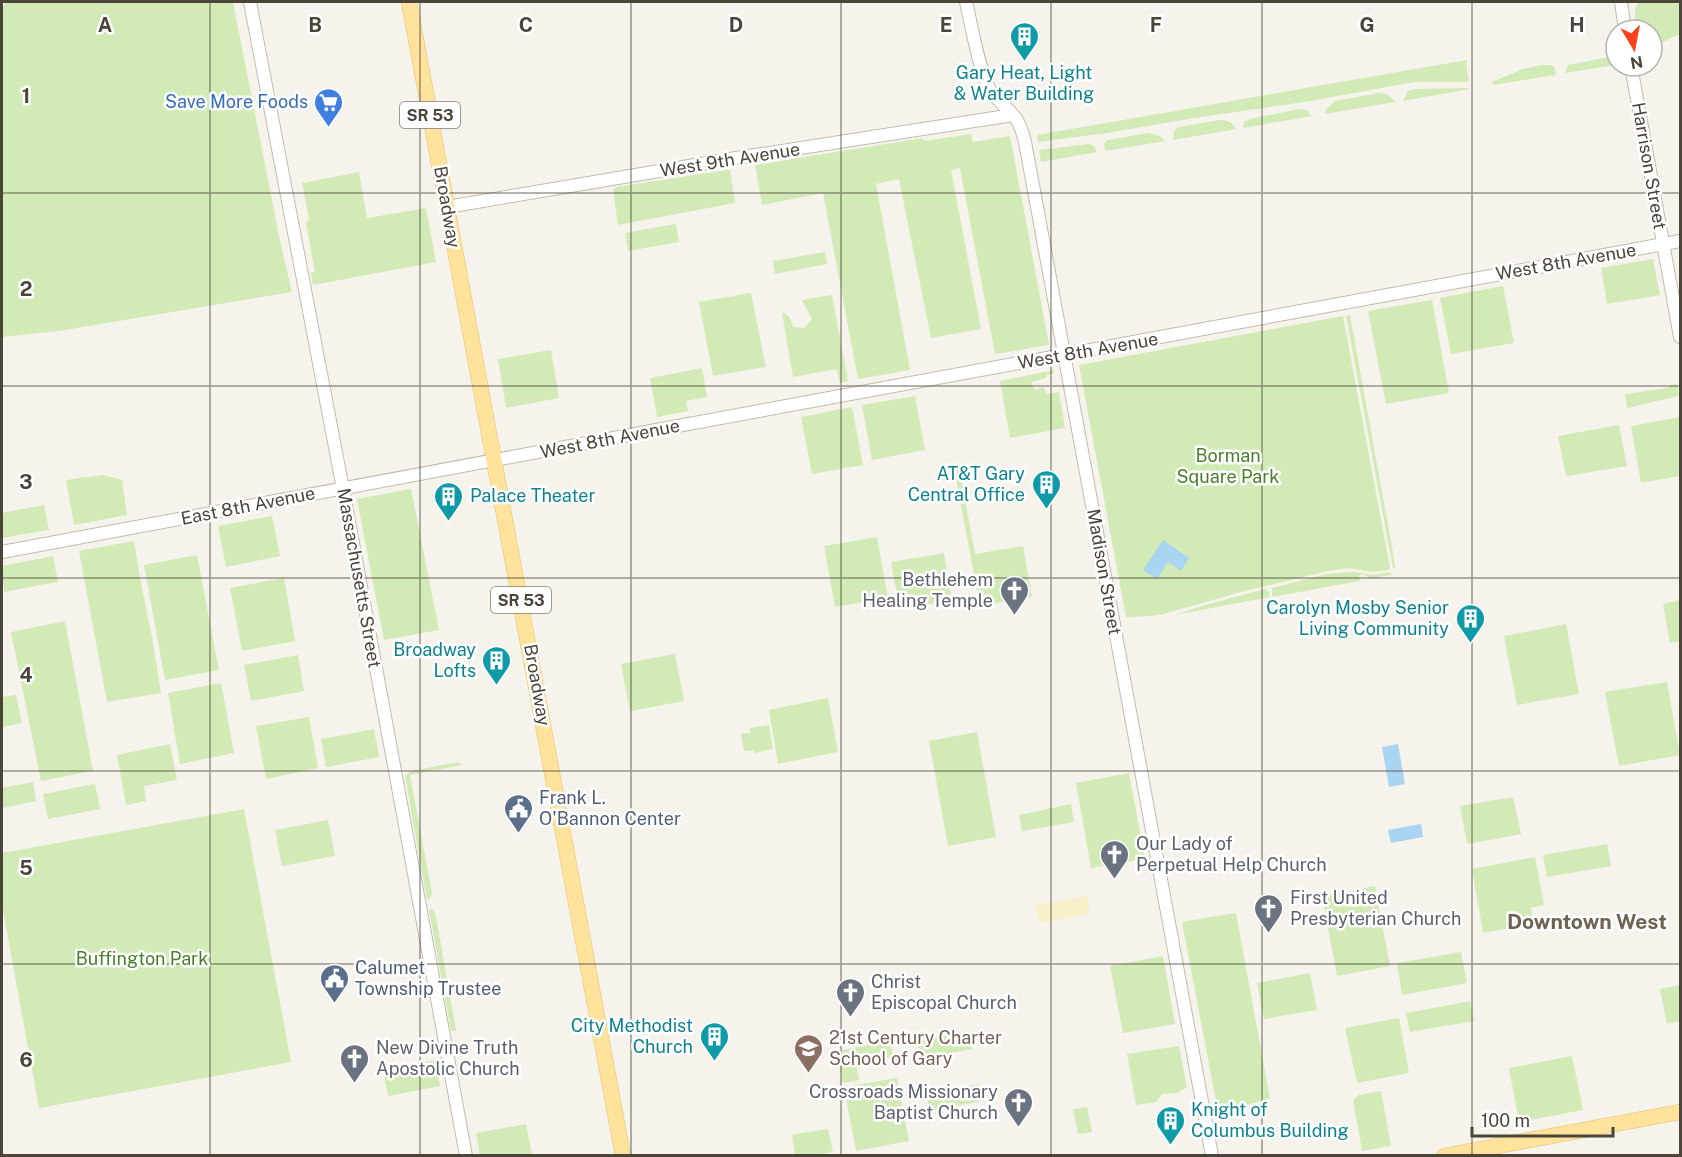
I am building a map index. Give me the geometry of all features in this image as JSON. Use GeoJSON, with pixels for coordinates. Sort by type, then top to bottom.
{"type":"FeatureCollection","features":[{"type":"Feature","properties":{"kind":"main road","name":"Broadway"},"geometry":{"type":"LineString","coordinates":[[409,2],[623,1155]]}},
{"type":"Feature","properties":{"kind":"main road"},"geometry":{"type":"LineString","coordinates":[[1444,1155],[1680,1112]]}},
{"type":"Feature","properties":{"kind":"street","name":"Massachusetts Street"},"geometry":{"type":"LineString","coordinates":[[250,2],[466,1155]]}},
{"type":"Feature","properties":{"kind":"street","name":"Madison Street"},"geometry":{"type":"LineString","coordinates":[[966,2],[989,89],[1013,115],[1022,130],[1025,142],[1212,1155]]}},
{"type":"Feature","properties":{"kind":"street","name":"Harrison Street"},"geometry":{"type":"LineString","coordinates":[[1633,78],[1680,337]]}},
{"type":"Feature","properties":{"kind":"street","name":"West 9th Avenue"},"geometry":{"type":"LineString","coordinates":[[447,207],[736,158],[1013,115]]}},
{"type":"Feature","properties":{"kind":"street","name":"West 8th Avenue"},"geometry":{"type":"LineString","coordinates":[[495,461],[1680,242]]}},
{"type":"Feature","properties":{"kind":"street","name":"East 8th Avenue"},"geometry":{"type":"LineString","coordinates":[[2,552],[495,461]]}},
{"type":"Feature","properties":{"kind":"green space"},"geometry":{"type":"Polygon","coordinates":[[[6,2],[233,2],[292,292],[59,331],[2,337],[2,8],[6,2]]]}},
{"type":"Feature","properties":{"kind":"green space"},"geometry":{"type":"Polygon","coordinates":[[[1639,2],[1680,2],[1680,34],[1664,41],[1664,18],[1636,18],[1639,2]]]}},
{"type":"Feature","properties":{"kind":"green space"},"geometry":{"type":"Polygon","coordinates":[[[1604,58],[1604,67],[1565,73],[1568,65],[1604,58]]]}},
{"type":"Feature","properties":{"kind":"green space"},"geometry":{"type":"Polygon","coordinates":[[[1467,60],[1469,81],[1465,82],[1414,82],[1311,101],[1038,142],[1037,135],[1467,60]]]}},
{"type":"Feature","properties":{"kind":"green space"},"geometry":{"type":"Polygon","coordinates":[[[1541,65],[1554,67],[1556,75],[1493,85],[1492,82],[1523,69],[1541,65]]]}},
{"type":"Feature","properties":{"kind":"green space"},"geometry":{"type":"Polygon","coordinates":[[[1414,89],[1470,89],[1403,101],[1408,91],[1414,89]]]}},
{"type":"Feature","properties":{"kind":"green space"},"geometry":{"type":"Polygon","coordinates":[[[1378,93],[1388,95],[1395,102],[1325,114],[1326,109],[1335,101],[1378,93]]]}},
{"type":"Feature","properties":{"kind":"green space"},"geometry":{"type":"Polygon","coordinates":[[[1299,109],[1307,110],[1312,116],[1243,128],[1244,122],[1250,119],[1299,109]]]}},
{"type":"Feature","properties":{"kind":"green space"},"geometry":{"type":"Polygon","coordinates":[[[1220,120],[1230,122],[1236,129],[1173,140],[1174,131],[1179,127],[1220,120]]]}},
{"type":"Feature","properties":{"kind":"green space"},"geometry":{"type":"Polygon","coordinates":[[[1148,133],[1160,136],[1165,141],[1105,151],[1104,144],[1107,140],[1148,133]]]}},
{"type":"Feature","properties":{"kind":"green space"},"geometry":{"type":"Polygon","coordinates":[[[971,134],[973,142],[1010,136],[1049,345],[995,354],[960,168],[951,170],[981,329],[931,338],[899,179],[876,184],[910,370],[858,379],[823,193],[762,205],[755,165],[923,138],[924,141],[971,134]]]}},
{"type":"Feature","properties":{"kind":"green space"},"geometry":{"type":"Polygon","coordinates":[[[1093,145],[1097,152],[1041,162],[1039,150],[1093,145]]]}},
{"type":"Feature","properties":{"kind":"green space"},"geometry":{"type":"Polygon","coordinates":[[[730,170],[735,203],[618,225],[613,191],[616,187],[730,170]]]}},
{"type":"Feature","properties":{"kind":"green space"},"geometry":{"type":"Polygon","coordinates":[[[359,172],[367,218],[426,208],[436,262],[313,285],[311,273],[315,272],[306,223],[309,219],[302,183],[359,172]]]}},
{"type":"Feature","properties":{"kind":"green space"},"geometry":{"type":"Polygon","coordinates":[[[676,224],[679,242],[628,251],[625,233],[676,224]]]}},
{"type":"Feature","properties":{"kind":"green space"},"geometry":{"type":"Polygon","coordinates":[[[825,252],[827,264],[775,274],[773,261],[825,252]]]}},
{"type":"Feature","properties":{"kind":"green space"},"geometry":{"type":"Polygon","coordinates":[[[1653,259],[1660,295],[1607,304],[1601,268],[1653,259]]]}},
{"type":"Feature","properties":{"kind":"green space"},"geometry":{"type":"Polygon","coordinates":[[[1503,286],[1514,343],[1451,354],[1440,298],[1503,286]]]}},
{"type":"Feature","properties":{"kind":"green space"},"geometry":{"type":"Polygon","coordinates":[[[751,293],[766,367],[713,376],[699,302],[751,293]]]}},
{"type":"Feature","properties":{"kind":"green space"},"geometry":{"type":"Polygon","coordinates":[[[832,295],[848,381],[840,383],[837,369],[793,377],[782,313],[790,318],[793,327],[804,328],[812,319],[802,300],[832,295]]]}},
{"type":"Feature","properties":{"kind":"green space"},"geometry":{"type":"Polygon","coordinates":[[[1432,300],[1449,393],[1386,404],[1368,311],[1432,300]]]}},
{"type":"Feature","properties":{"kind":"green space"},"geometry":{"type":"Polygon","coordinates":[[[1350,315],[1395,568],[1393,568],[1346,316],[1350,315]]]}},
{"type":"Feature","properties":{"kind":"green space","name":"Borman Square Park"},"geometry":{"type":"Polygon","coordinates":[[[1343,316],[1390,568],[1373,572],[1348,568],[1328,571],[1163,614],[1126,617],[1079,365],[1343,316]]]}},
{"type":"Feature","properties":{"kind":"green space"},"geometry":{"type":"Polygon","coordinates":[[[551,350],[559,398],[506,408],[498,359],[551,350]]]}},
{"type":"Feature","properties":{"kind":"green space"},"geometry":{"type":"Polygon","coordinates":[[[702,368],[707,397],[686,401],[688,411],[657,417],[650,378],[702,368]]]}},
{"type":"Feature","properties":{"kind":"green space"},"geometry":{"type":"Polygon","coordinates":[[[1054,370],[1054,373],[1047,375],[1046,378],[1031,382],[1035,390],[1043,387],[1047,394],[1059,392],[1065,428],[1010,438],[1000,381],[1054,370]]]}},
{"type":"Feature","properties":{"kind":"green space"},"geometry":{"type":"Polygon","coordinates":[[[1677,384],[1679,396],[1627,408],[1625,394],[1668,388],[1670,385],[1677,384]]]}},
{"type":"Feature","properties":{"kind":"green space"},"geometry":{"type":"Polygon","coordinates":[[[915,396],[925,450],[872,460],[862,405],[915,396]]]}},
{"type":"Feature","properties":{"kind":"green space"},"geometry":{"type":"Polygon","coordinates":[[[852,407],[863,465],[812,474],[801,417],[852,407]]]}},
{"type":"Feature","properties":{"kind":"green space"},"geometry":{"type":"Polygon","coordinates":[[[1680,417],[1680,476],[1641,483],[1631,426],[1680,417]]]}},
{"type":"Feature","properties":{"kind":"green space"},"geometry":{"type":"Polygon","coordinates":[[[1619,425],[1627,466],[1566,476],[1558,436],[1619,425]]]}},
{"type":"Feature","properties":{"kind":"green space"},"geometry":{"type":"Polygon","coordinates":[[[959,467],[975,554],[1023,546],[1032,597],[980,606],[954,468],[959,467]]]}},
{"type":"Feature","properties":{"kind":"green space"},"geometry":{"type":"Polygon","coordinates":[[[103,475],[122,480],[127,515],[74,525],[66,480],[103,475]]]}},
{"type":"Feature","properties":{"kind":"green space"},"geometry":{"type":"Polygon","coordinates":[[[411,489],[439,630],[384,640],[357,499],[411,489]]]}},
{"type":"Feature","properties":{"kind":"green space"},"geometry":{"type":"Polygon","coordinates":[[[44,505],[49,530],[2,538],[2,513],[44,505]]]}},
{"type":"Feature","properties":{"kind":"green space"},"geometry":{"type":"Polygon","coordinates":[[[272,516],[280,556],[226,567],[218,526],[272,516]]]}},
{"type":"Feature","properties":{"kind":"green space"},"geometry":{"type":"Polygon","coordinates":[[[877,537],[888,598],[835,607],[824,546],[877,537]]]}},
{"type":"Feature","properties":{"kind":"green space"},"geometry":{"type":"Polygon","coordinates":[[[134,541],[161,693],[107,702],[79,551],[134,541]]]}},
{"type":"Feature","properties":{"kind":"green space"},"geometry":{"type":"Polygon","coordinates":[[[944,553],[952,600],[900,610],[891,562],[944,553]]]}},
{"type":"Feature","properties":{"kind":"green space"},"geometry":{"type":"Polygon","coordinates":[[[197,555],[219,670],[165,680],[144,565],[197,555]]]}},
{"type":"Feature","properties":{"kind":"green space"},"geometry":{"type":"Polygon","coordinates":[[[53,556],[58,582],[4,592],[2,566],[53,556]]]}},
{"type":"Feature","properties":{"kind":"green space"},"geometry":{"type":"Polygon","coordinates":[[[1353,572],[1374,575],[1391,572],[1391,575],[1369,579],[1364,574],[1359,575],[1360,581],[1272,597],[1272,588],[1326,574],[1353,572]]]}},
{"type":"Feature","properties":{"kind":"green space"},"geometry":{"type":"Polygon","coordinates":[[[284,578],[295,641],[242,651],[230,588],[284,578]]]}},
{"type":"Feature","properties":{"kind":"green space"},"geometry":{"type":"Polygon","coordinates":[[[1265,589],[1269,592],[1270,597],[1175,615],[1202,606],[1265,589]]]}},
{"type":"Feature","properties":{"kind":"green space"},"geometry":{"type":"Polygon","coordinates":[[[1680,600],[1680,641],[1670,643],[1663,604],[1680,600]]]}},
{"type":"Feature","properties":{"kind":"green space"},"geometry":{"type":"Polygon","coordinates":[[[65,621],[93,771],[41,781],[11,632],[65,621]]]}},
{"type":"Feature","properties":{"kind":"green space"},"geometry":{"type":"Polygon","coordinates":[[[1566,624],[1579,694],[1517,705],[1504,636],[1566,624]]]}},
{"type":"Feature","properties":{"kind":"green space"},"geometry":{"type":"Polygon","coordinates":[[[675,654],[684,701],[630,711],[621,664],[675,654]]]}},
{"type":"Feature","properties":{"kind":"green space"},"geometry":{"type":"Polygon","coordinates":[[[298,655],[304,691],[251,701],[244,665],[298,655]]]}},
{"type":"Feature","properties":{"kind":"green space"},"geometry":{"type":"Polygon","coordinates":[[[1667,682],[1680,755],[1619,766],[1605,692],[1667,682]]]}},
{"type":"Feature","properties":{"kind":"green space"},"geometry":{"type":"Polygon","coordinates":[[[221,683],[234,753],[180,764],[168,693],[221,683]]]}},
{"type":"Feature","properties":{"kind":"green space"},"geometry":{"type":"Polygon","coordinates":[[[16,695],[22,723],[2,727],[2,697],[16,695]]]}},
{"type":"Feature","properties":{"kind":"green space"},"geometry":{"type":"Polygon","coordinates":[[[828,698],[838,752],[778,764],[769,710],[828,698]]]}},
{"type":"Feature","properties":{"kind":"green space"},"geometry":{"type":"Polygon","coordinates":[[[309,717],[318,768],[266,779],[256,726],[309,717]]]}},
{"type":"Feature","properties":{"kind":"green space"},"geometry":{"type":"Polygon","coordinates":[[[769,725],[773,749],[754,753],[753,750],[744,751],[741,734],[750,733],[750,728],[769,725]]]}},
{"type":"Feature","properties":{"kind":"green space"},"geometry":{"type":"Polygon","coordinates":[[[374,729],[379,757],[326,767],[321,739],[374,729]]]}},
{"type":"Feature","properties":{"kind":"green space"},"geometry":{"type":"Polygon","coordinates":[[[977,732],[996,837],[948,846],[929,741],[977,732]]]}},
{"type":"Feature","properties":{"kind":"green space"},"geometry":{"type":"Polygon","coordinates":[[[170,744],[177,780],[144,786],[146,801],[126,805],[117,755],[170,744]]]}},
{"type":"Feature","properties":{"kind":"green space"},"geometry":{"type":"Polygon","coordinates":[[[458,762],[463,765],[410,775],[432,893],[430,899],[427,900],[405,776],[412,771],[458,762]]]}},
{"type":"Feature","properties":{"kind":"green space"},"geometry":{"type":"Polygon","coordinates":[[[1129,773],[1145,859],[1091,868],[1076,783],[1129,773]]]}},
{"type":"Feature","properties":{"kind":"green space"},"geometry":{"type":"Polygon","coordinates":[[[33,782],[36,801],[2,808],[2,788],[33,782]]]}},
{"type":"Feature","properties":{"kind":"green space"},"geometry":{"type":"Polygon","coordinates":[[[95,784],[100,809],[48,819],[43,794],[95,784]]]}},
{"type":"Feature","properties":{"kind":"green space"},"geometry":{"type":"Polygon","coordinates":[[[1513,797],[1521,834],[1467,844],[1460,806],[1513,797]]]}},
{"type":"Feature","properties":{"kind":"green space"},"geometry":{"type":"Polygon","coordinates":[[[1071,804],[1074,822],[1022,831],[1019,815],[1071,804]]]}},
{"type":"Feature","properties":{"kind":"green space","name":"Buffington Park"},"geometry":{"type":"Polygon","coordinates":[[[244,809],[291,1062],[39,1108],[2,905],[2,853],[244,809]]]}},
{"type":"Feature","properties":{"kind":"green space"},"geometry":{"type":"Polygon","coordinates":[[[328,820],[335,856],[282,866],[275,830],[328,820]]]}},
{"type":"Feature","properties":{"kind":"green space"},"geometry":{"type":"Polygon","coordinates":[[[1607,844],[1611,866],[1547,877],[1543,855],[1607,844]]]}},
{"type":"Feature","properties":{"kind":"green space"},"geometry":{"type":"Polygon","coordinates":[[[1535,857],[1544,905],[1531,908],[1534,924],[1483,933],[1472,869],[1535,857]]]}},
{"type":"Feature","properties":{"kind":"green space"},"geometry":{"type":"Polygon","coordinates":[[[1375,886],[1390,966],[1337,976],[1322,896],[1375,886]]]}},
{"type":"Feature","properties":{"kind":"green space"},"geometry":{"type":"Polygon","coordinates":[[[433,909],[456,1031],[451,1031],[429,910],[433,909]]]}},
{"type":"Feature","properties":{"kind":"green space"},"geometry":{"type":"Polygon","coordinates":[[[1236,913],[1270,1099],[1218,1112],[1182,922],[1236,913]]]}},
{"type":"Feature","properties":{"kind":"green space"},"geometry":{"type":"Polygon","coordinates":[[[1461,952],[1467,983],[1402,995],[1397,963],[1461,952]]]}},
{"type":"Feature","properties":{"kind":"green space"},"geometry":{"type":"Polygon","coordinates":[[[1163,956],[1175,1024],[1123,1033],[1110,966],[1163,956]]]}},
{"type":"Feature","properties":{"kind":"green space"},"geometry":{"type":"Polygon","coordinates":[[[1310,973],[1317,1010],[1264,1019],[1257,983],[1310,973]]]}},
{"type":"Feature","properties":{"kind":"green space"},"geometry":{"type":"Polygon","coordinates":[[[1680,985],[1680,1021],[1667,1024],[1660,989],[1680,985]]]}},
{"type":"Feature","properties":{"kind":"green space"},"geometry":{"type":"Polygon","coordinates":[[[1470,1001],[1474,1021],[1410,1032],[1406,1013],[1470,1001]]]}},
{"type":"Feature","properties":{"kind":"green space"},"geometry":{"type":"Polygon","coordinates":[[[1399,1018],[1409,1073],[1357,1083],[1345,1028],[1399,1018]]]}},
{"type":"Feature","properties":{"kind":"green space"},"geometry":{"type":"Polygon","coordinates":[[[969,1032],[972,1049],[920,1059],[916,1041],[969,1032]]]}},
{"type":"Feature","properties":{"kind":"green space"},"geometry":{"type":"Polygon","coordinates":[[[890,1041],[893,1057],[856,1063],[859,1080],[843,1083],[837,1051],[890,1041]]]}},
{"type":"Feature","properties":{"kind":"green space"},"geometry":{"type":"Polygon","coordinates":[[[1179,1046],[1187,1087],[1177,1093],[1162,1094],[1156,1102],[1136,1105],[1127,1054],[1179,1046]]]}},
{"type":"Feature","properties":{"kind":"green space"},"geometry":{"type":"Polygon","coordinates":[[[1572,1056],[1583,1110],[1519,1122],[1509,1068],[1572,1056]]]}},
{"type":"Feature","properties":{"kind":"green space"},"geometry":{"type":"Polygon","coordinates":[[[435,1060],[440,1086],[388,1096],[383,1070],[435,1060]]]}},
{"type":"Feature","properties":{"kind":"green space"},"geometry":{"type":"Polygon","coordinates":[[[897,1078],[909,1141],[856,1151],[844,1087],[897,1078]]]}},
{"type":"Feature","properties":{"kind":"green space"},"geometry":{"type":"Polygon","coordinates":[[[979,1084],[982,1101],[930,1111],[926,1093],[979,1084]]]}},
{"type":"Feature","properties":{"kind":"green space"},"geometry":{"type":"Polygon","coordinates":[[[1381,1091],[1391,1146],[1362,1151],[1353,1100],[1359,1095],[1381,1091]]]}},
{"type":"Feature","properties":{"kind":"green space"},"geometry":{"type":"Polygon","coordinates":[[[1087,1107],[1092,1132],[1078,1134],[1073,1109],[1087,1107]]]}},
{"type":"Feature","properties":{"kind":"green space"},"geometry":{"type":"Polygon","coordinates":[[[526,1124],[532,1155],[480,1155],[476,1133],[526,1124]]]}},
{"type":"Feature","properties":{"kind":"green space"},"geometry":{"type":"Polygon","coordinates":[[[828,1129],[833,1152],[795,1155],[792,1135],[828,1129]]]}},
{"type":"Feature","properties":{"kind":"sand"},"geometry":{"type":"Polygon","coordinates":[[[1087,896],[1090,914],[1039,923],[1036,905],[1087,896]]]}},
{"type":"Feature","properties":{"kind":"water"},"geometry":{"type":"Polygon","coordinates":[[[1163,540],[1189,558],[1181,571],[1168,562],[1157,579],[1143,570],[1163,540]]]}},
{"type":"Feature","properties":{"kind":"water"},"geometry":{"type":"Polygon","coordinates":[[[1398,744],[1405,784],[1389,787],[1382,747],[1398,744]]]}},
{"type":"Feature","properties":{"kind":"water"},"geometry":{"type":"Polygon","coordinates":[[[1421,824],[1423,837],[1391,843],[1388,830],[1421,824]]]}},
{"type":"Feature","properties":{"kind":"place","name":"Gary Heat, Light & Water Building"},"geometry":{"type":"Point","coordinates":[1024,62]}},
{"type":"Feature","properties":{"kind":"place","name":"Save More Foods"},"geometry":{"type":"Point","coordinates":[329,128]}},
{"type":"Feature","properties":{"kind":"place","name":"AT&T Gary Central Office"},"geometry":{"type":"Point","coordinates":[1046,510]}},
{"type":"Feature","properties":{"kind":"place","name":"Palace Theater"},"geometry":{"type":"Point","coordinates":[449,522]}},
{"type":"Feature","properties":{"kind":"place","name":"Bethlehem Healing Temple"},"geometry":{"type":"Point","coordinates":[1014,616]}},
{"type":"Feature","properties":{"kind":"place","name":"Carolyn Mosby Senior Living Community"},"geometry":{"type":"Point","coordinates":[1470,644]}},
{"type":"Feature","properties":{"kind":"place","name":"Broadway Lofts"},"geometry":{"type":"Point","coordinates":[497,686]}},
{"type":"Feature","properties":{"kind":"place","name":"Frank L. O'Bannon Center"},"geometry":{"type":"Point","coordinates":[518,834]}},
{"type":"Feature","properties":{"kind":"place","name":"Our Lady of Perpetual Help Church"},"geometry":{"type":"Point","coordinates":[1115,880]}},
{"type":"Feature","properties":{"kind":"place","name":"First United Presbyterian Church"},"geometry":{"type":"Point","coordinates":[1269,934]}},
{"type":"Feature","properties":{"kind":"place","name":"Calumet Township Trustee"},"geometry":{"type":"Point","coordinates":[334,1004]}},
{"type":"Feature","properties":{"kind":"place","name":"Christ Episcopal Church"},"geometry":{"type":"Point","coordinates":[850,1018]}},
{"type":"Feature","properties":{"kind":"place","name":"City Methodist Church"},"geometry":{"type":"Point","coordinates":[714,1062]}},
{"type":"Feature","properties":{"kind":"place","name":"21st Century Charter School of Gary"},"geometry":{"type":"Point","coordinates":[808,1074]}},
{"type":"Feature","properties":{"kind":"place","name":"New Divine Truth Apostolic Church"},"geometry":{"type":"Point","coordinates":[355,1084]}},
{"type":"Feature","properties":{"kind":"place","name":"Crossroads Missionary Baptist Church"},"geometry":{"type":"Point","coordinates":[1019,1128]}},
{"type":"Feature","properties":{"kind":"place","name":"Knight of Columbus Building"},"geometry":{"type":"Point","coordinates":[1170,1146]}},
{"type":"Feature","properties":{"kind":"district","name":"Downtown West"},"geometry":{"type":"Point","coordinates":[1587,922]}}]}
